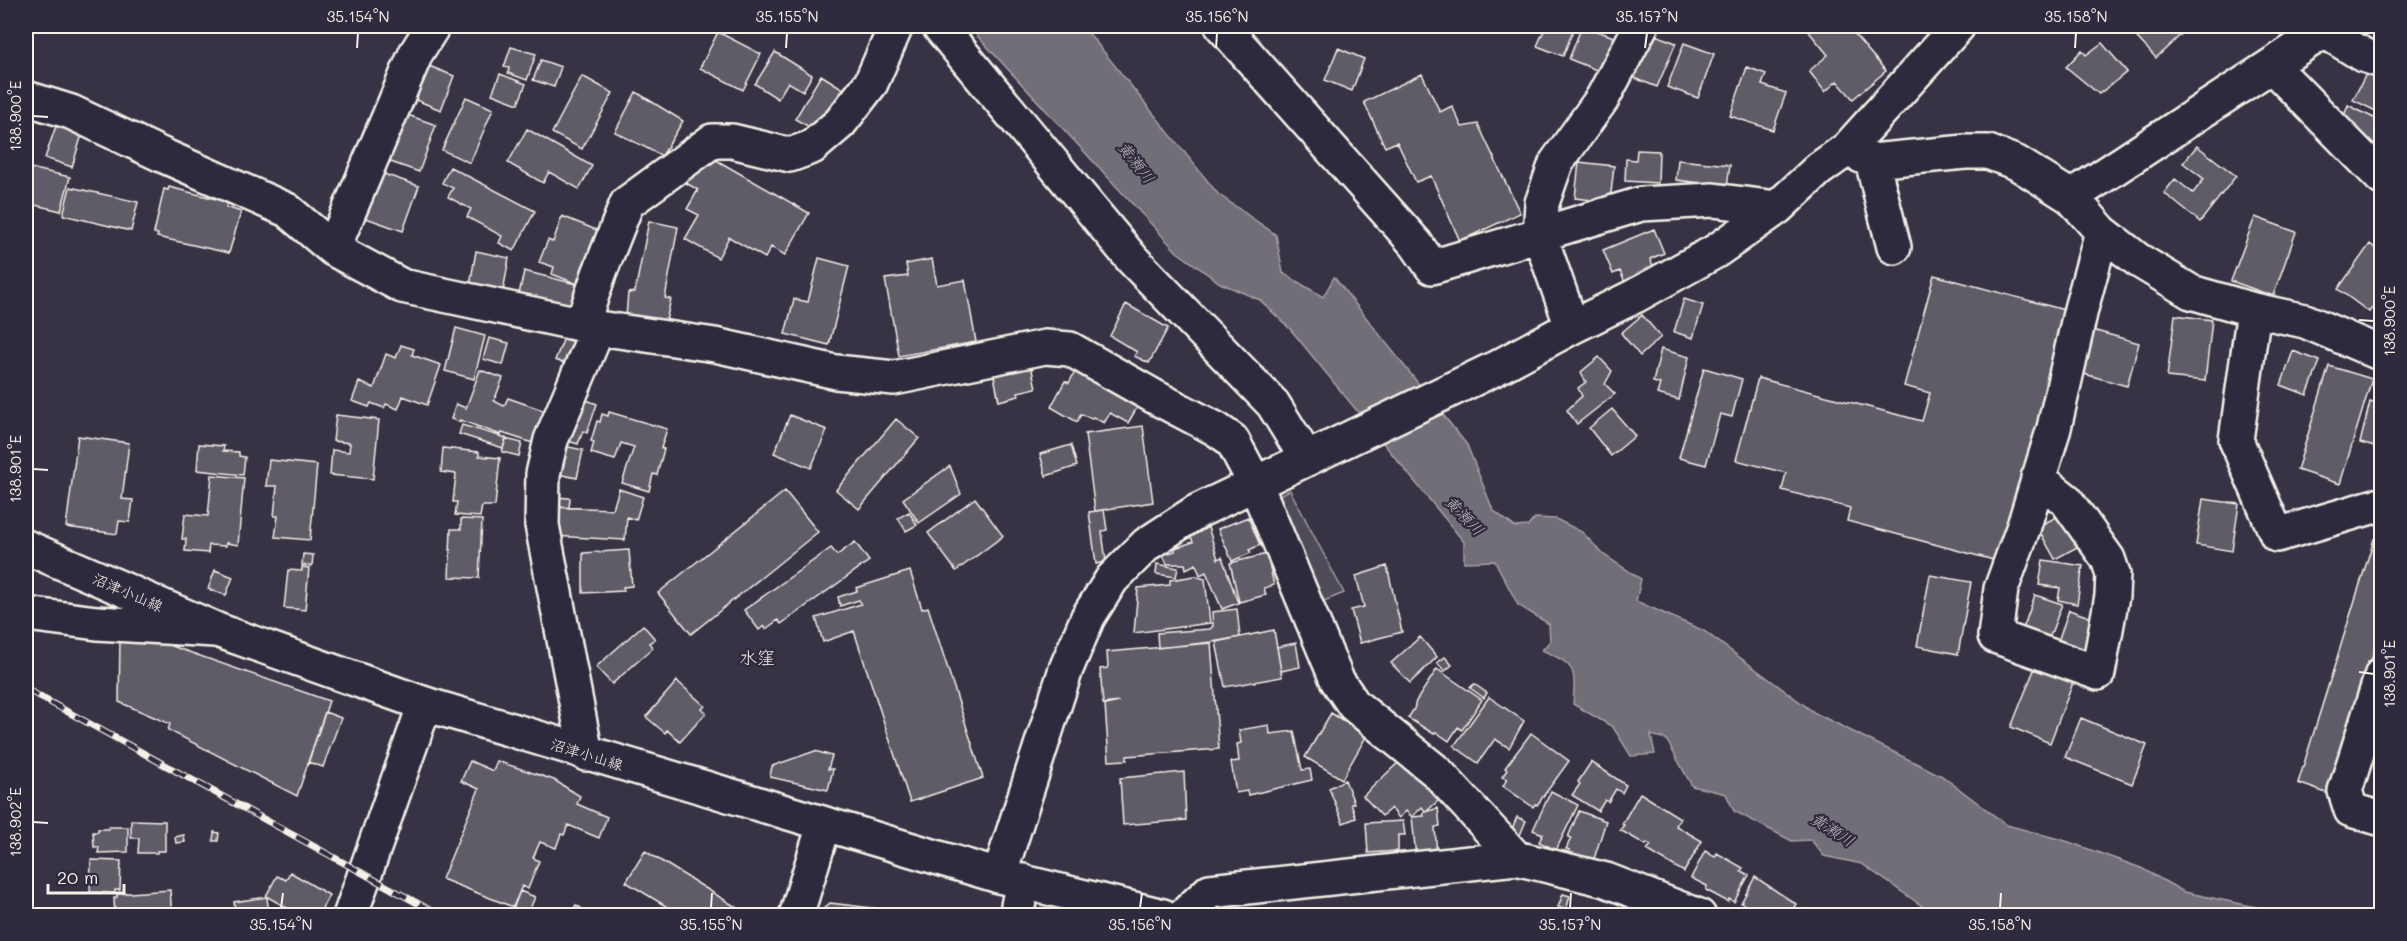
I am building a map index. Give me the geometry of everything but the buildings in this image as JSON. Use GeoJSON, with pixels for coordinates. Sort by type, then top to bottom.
{"type":"FeatureCollection","features":[{"type":"Feature","properties":{"kind":"street"},"geometry":{"type":"LineString","coordinates":[[333,249],[416,52],[433,26]]}},
{"type":"Feature","properties":{"kind":"street"},"geometry":{"type":"LineString","coordinates":[[586,754],[543,536],[543,474],[551,440],[590,326],[599,274],[627,202],[712,141],[732,141],[790,155],[812,147],[840,123],[871,83],[896,26]]}},
{"type":"Feature","properties":{"kind":"street"},"geometry":{"type":"LineString","coordinates":[[939,26],[1133,260],[1273,404],[1313,456]]}},
{"type":"Feature","properties":{"kind":"street"},"geometry":{"type":"LineString","coordinates":[[1222,26],[1416,244],[1432,267],[1641,204],[1713,200],[1777,208]]}},
{"type":"Feature","properties":{"kind":"street"},"geometry":{"type":"LineString","coordinates":[[1572,327],[1540,236],[1542,203],[1556,163],[1602,99],[1641,26]]}},
{"type":"Feature","properties":{"kind":"street"},"geometry":{"type":"LineString","coordinates":[[1860,155],[1958,26]]}},
{"type":"Feature","properties":{"kind":"street"},"geometry":{"type":"LineString","coordinates":[[2071,197],[2272,66],[2320,28],[2363,55],[2382,61]]}},
{"type":"Feature","properties":{"kind":"street"},"geometry":{"type":"LineString","coordinates":[[2272,66],[2382,178]]}},
{"type":"Feature","properties":{"kind":"street"},"geometry":{"type":"LineString","coordinates":[[26,98],[71,112],[287,210],[333,249],[402,286],[590,326],[715,345],[836,372],[894,378],[1045,347],[1070,349],[1232,440],[1256,485],[1336,680],[1354,705],[1437,772],[1516,858]]}},
{"type":"Feature","properties":{"kind":"street"},"geometry":{"type":"LineString","coordinates":[[1016,915],[1011,879],[1066,669],[1088,617],[1112,579],[1147,544],[1196,512],[1496,368],[1716,251],[1777,208],[1819,169],[1860,155],[1988,152],[2017,163],[2071,197],[2102,232],[2138,260],[2191,292],[2254,310],[2305,321],[2382,354]]}},
{"type":"Feature","properties":{"kind":"street"},"geometry":{"type":"LineString","coordinates":[[1860,155],[1894,247]]}},
{"type":"Feature","properties":{"kind":"street"},"geometry":{"type":"LineString","coordinates":[[2038,478],[2066,500],[2108,559],[2113,574],[2112,596],[2098,673],[1995,636],[2001,589],[2024,526],[2038,478],[2054,428],[2081,309],[2102,232]]}},
{"type":"Feature","properties":{"kind":"street"},"geometry":{"type":"LineString","coordinates":[[2254,310],[2236,440],[2277,535],[2375,506],[2382,507]]}},
{"type":"Feature","properties":{"kind":"street","name":"沼津小山線"},"geometry":{"type":"LineString","coordinates":[[26,547],[217,630],[425,704],[586,754],[1011,879],[1163,915]]}},
{"type":"Feature","properties":{"kind":"street"},"geometry":{"type":"LineString","coordinates":[[26,614],[97,623],[217,630]]}},
{"type":"Feature","properties":{"kind":"street"},"geometry":{"type":"LineString","coordinates":[[2382,674],[2345,791],[2351,810],[2382,819]]}},
{"type":"Feature","properties":{"kind":"street"},"geometry":{"type":"LineString","coordinates":[[356,913],[425,704]]}},
{"type":"Feature","properties":{"kind":"street"},"geometry":{"type":"LineString","coordinates":[[796,915],[824,825]]}},
{"type":"Feature","properties":{"kind":"street"},"geometry":{"type":"LineString","coordinates":[[1183,915],[1210,891],[1516,858],[1606,880],[1699,915]]}},
{"type":"Feature","properties":{"kind":"shaded area"},"geometry":{"type":"Polygon","coordinates":[[[1290,490],[1344,593],[1319,603],[1271,499],[1290,490]]]}},
{"type":"Feature","properties":{"kind":"water","name":"黄瀬川"},"geometry":{"type":"Polygon","coordinates":[[[968,26],[1083,26],[1218,194],[1276,235],[1283,273],[1323,297],[1334,277],[1467,445],[1493,510],[1515,527],[1528,526],[1535,518],[1556,519],[1582,532],[1604,555],[1641,579],[1636,601],[1704,631],[1815,713],[1942,776],[2007,825],[2066,841],[2141,868],[2184,892],[2280,912],[2315,915],[1935,915],[1862,864],[1824,856],[1811,840],[1792,841],[1734,811],[1726,794],[1692,786],[1666,739],[1651,735],[1655,754],[1631,756],[1613,727],[1573,704],[1574,682],[1571,669],[1561,660],[1542,650],[1550,641],[1549,624],[1518,605],[1495,561],[1464,562],[1464,542],[1291,330],[1260,300],[1220,283],[1177,252],[968,26]]]}},
{"type":"Feature","properties":{"kind":"railway"},"geometry":{"type":"LineString","coordinates":[[26,689],[441,916]]}},
{"type":"Feature","properties":{"kind":"district","name":"水窪"},"geometry":{"type":"Point","coordinates":[757,657]}}]}
